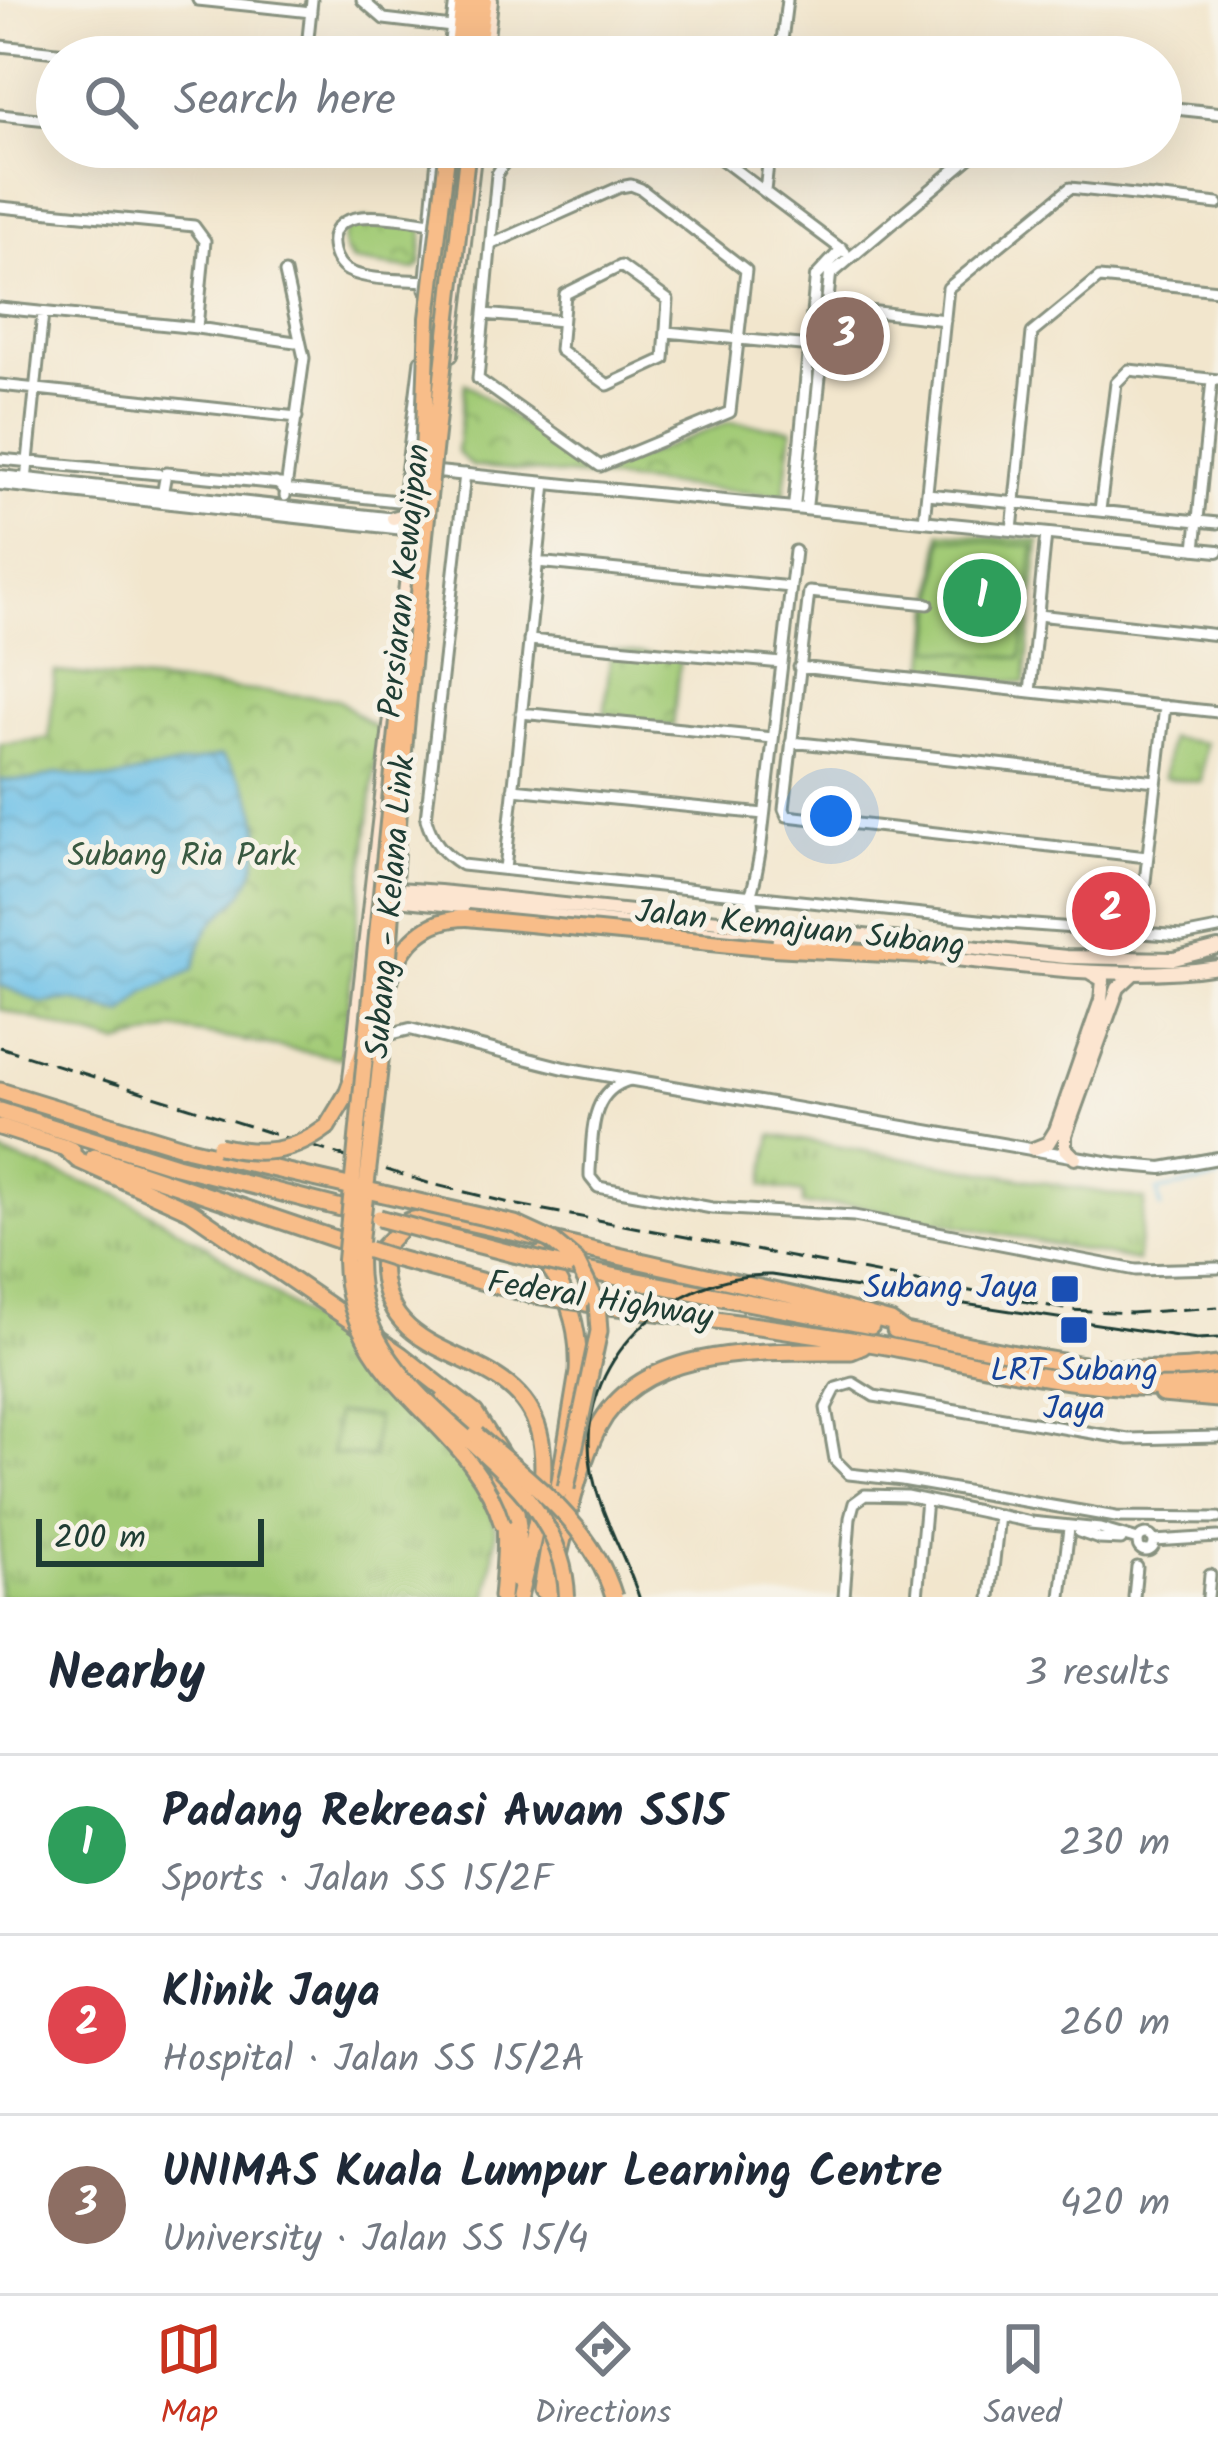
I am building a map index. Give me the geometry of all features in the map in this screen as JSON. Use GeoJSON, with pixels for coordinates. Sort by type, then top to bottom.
{"type":"FeatureCollection","features":[{"type":"Feature","properties":{"kind":"highway"},"geometry":{"type":"LineString","coordinates":[[129,1130],[151,1129],[253,1153],[307,1142],[327,1127],[350,1086],[375,1018],[392,899]]}},
{"type":"Feature","properties":{"kind":"highway"},"geometry":{"type":"LineString","coordinates":[[0,1090],[211,1155],[515,1224],[552,1241],[576,1261],[597,1303],[599,1331],[544,1597]]}},
{"type":"Feature","properties":{"kind":"highway","name":"Federal Highway"},"geometry":{"type":"LineString","coordinates":[[0,1111],[176,1166],[567,1267],[1096,1366],[1168,1370],[1218,1365]]}},
{"type":"Feature","properties":{"kind":"highway","name":"Federal Highway"},"geometry":{"type":"LineString","coordinates":[[0,1127],[394,1258],[530,1294],[872,1344],[1049,1376],[1142,1387],[1218,1382]]}},
{"type":"Feature","properties":{"kind":"highway"},"geometry":{"type":"LineString","coordinates":[[64,1147],[78,1160],[191,1211],[401,1355],[475,1413],[509,1471],[518,1526],[516,1597]]}},
{"type":"Feature","properties":{"kind":"highway"},"geometry":{"type":"LineString","coordinates":[[516,1597],[542,1478],[538,1430],[516,1390],[417,1334],[384,1294],[383,1247],[408,1221],[437,1215],[795,1296],[891,1322],[905,1332]]}},
{"type":"Feature","properties":{"kind":"highway"},"geometry":{"type":"LineString","coordinates":[[491,1228],[514,1235],[536,1250],[557,1279],[578,1331],[578,1372],[544,1597]]}},
{"type":"Feature","properties":{"kind":"highway"},"geometry":{"type":"LineString","coordinates":[[544,1597],[598,1427],[635,1388],[691,1362],[730,1355],[851,1351],[872,1344]]}},
{"type":"Feature","properties":{"kind":"highway"},"geometry":{"type":"LineString","coordinates":[[401,1355],[421,1381],[470,1423],[490,1456],[507,1514],[498,1597]]}},
{"type":"Feature","properties":{"kind":"highway"},"geometry":{"type":"LineString","coordinates":[[412,1384],[524,1476],[580,1531],[614,1597]]}},
{"type":"Feature","properties":{"kind":"highway"},"geometry":{"type":"LineString","coordinates":[[1142,1387],[1169,1396],[1218,1399]]}},
{"type":"Feature","properties":{"kind":"main road"},"geometry":{"type":"LineString","coordinates":[[463,36],[465,0]]}},
{"type":"Feature","properties":{"kind":"main road"},"geometry":{"type":"LineString","coordinates":[[483,36],[487,0]]}},
{"type":"Feature","properties":{"kind":"main road"},"geometry":{"type":"LineString","coordinates":[[444,168],[428,318],[431,473],[373,948],[345,1269],[352,1311],[366,1344],[495,1499],[502,1524],[498,1597]]}},
{"type":"Feature","properties":{"kind":"main road","name":"Persiaran Kewajipan"},"geometry":{"type":"LineString","coordinates":[[350,1086],[414,525],[444,168]]}},
{"type":"Feature","properties":{"kind":"main road","name":"Persiaran Kewajipan"},"geometry":{"type":"LineString","coordinates":[[392,899],[391,863],[430,530],[431,473],[443,429],[469,168]]}},
{"type":"Feature","properties":{"kind":"main road","name":"Subang - Kelana Link"},"geometry":{"type":"LineString","coordinates":[[469,168],[404,756],[384,1024],[361,1237],[361,1289],[373,1327],[412,1384],[527,1496],[545,1522],[560,1555],[567,1597]]}},
{"type":"Feature","properties":{"kind":"main road"},"geometry":{"type":"LineString","coordinates":[[414,525],[430,530],[443,429]]}},
{"type":"Feature","properties":{"kind":"main road"},"geometry":{"type":"LineString","coordinates":[[393,518],[408,514],[416,503]]}},
{"type":"Feature","properties":{"kind":"main road"},"geometry":{"type":"LineString","coordinates":[[391,863],[399,880],[424,891]]}},
{"type":"Feature","properties":{"kind":"main road"},"geometry":{"type":"LineString","coordinates":[[373,871],[392,899]]}},
{"type":"Feature","properties":{"kind":"main road","name":"Jalan Kemajuan Subang"},"geometry":{"type":"LineString","coordinates":[[1218,948],[1174,959],[1066,957],[424,891],[394,889],[392,899],[924,956],[1136,972],[1218,968]]}},
{"type":"Feature","properties":{"kind":"main road"},"geometry":{"type":"LineString","coordinates":[[483,928],[485,909]]}},
{"type":"Feature","properties":{"kind":"main road"},"geometry":{"type":"LineString","coordinates":[[384,1024],[392,976],[404,949],[430,925],[453,918],[772,948],[924,956]]}},
{"type":"Feature","properties":{"kind":"main road"},"geometry":{"type":"LineString","coordinates":[[1033,1149],[1048,1143],[1056,1130],[1104,987],[1098,976],[1078,968]]}},
{"type":"Feature","properties":{"kind":"main road"},"geometry":{"type":"LineString","coordinates":[[1075,1158],[1065,1148],[1065,1136],[1118,988],[1136,972]]}},
{"type":"Feature","properties":{"kind":"street"},"geometry":{"type":"LineString","coordinates":[[198,0],[312,6],[308,36]]}},
{"type":"Feature","properties":{"kind":"street"},"geometry":{"type":"LineString","coordinates":[[362,0],[384,19],[452,27]]}},
{"type":"Feature","properties":{"kind":"street"},"geometry":{"type":"LineString","coordinates":[[451,36],[465,0]]}},
{"type":"Feature","properties":{"kind":"street"},"geometry":{"type":"LineString","coordinates":[[783,36],[787,0]]}},
{"type":"Feature","properties":{"kind":"street"},"geometry":{"type":"LineString","coordinates":[[0,46],[36,50]]}},
{"type":"Feature","properties":{"kind":"street"},"geometry":{"type":"LineString","coordinates":[[1182,109],[1218,113]]}},
{"type":"Feature","properties":{"kind":"street"},"geometry":{"type":"LineString","coordinates":[[0,115],[36,119]]}},
{"type":"Feature","properties":{"kind":"street"},"geometry":{"type":"LineString","coordinates":[[0,480],[161,498],[285,494],[404,498],[425,281],[433,266],[432,223],[442,168]]}},
{"type":"Feature","properties":{"kind":"street"},"geometry":{"type":"LineString","coordinates":[[492,244],[631,185],[746,269],[730,412],[600,466],[478,379],[497,174],[501,168]]}},
{"type":"Feature","properties":{"kind":"street"},"geometry":{"type":"LineString","coordinates":[[734,168],[846,252]]}},
{"type":"Feature","properties":{"kind":"street"},"geometry":{"type":"LineString","coordinates":[[765,190],[768,168]]}},
{"type":"Feature","properties":{"kind":"street"},"geometry":{"type":"LineString","coordinates":[[800,508],[818,275],[955,168]]}},
{"type":"Feature","properties":{"kind":"street"},"geometry":{"type":"LineString","coordinates":[[924,521],[948,288],[1070,188],[1218,204]]}},
{"type":"Feature","properties":{"kind":"street"},"geometry":{"type":"LineString","coordinates":[[0,207],[194,226],[205,242],[197,328]]}},
{"type":"Feature","properties":{"kind":"street"},"geometry":{"type":"LineString","coordinates":[[425,281],[353,274],[335,257],[333,243],[338,228],[349,218],[363,215],[432,223]]}},
{"type":"Feature","properties":{"kind":"street"},"geometry":{"type":"LineString","coordinates":[[815,344],[830,275],[846,252]]}},
{"type":"Feature","properties":{"kind":"street"},"geometry":{"type":"LineString","coordinates":[[621,266],[668,300],[667,332],[664,360],[608,386],[560,350],[566,292],[621,266]]}},
{"type":"Feature","properties":{"kind":"street"},"geometry":{"type":"LineString","coordinates":[[285,273],[298,350],[285,494]]}},
{"type":"Feature","properties":{"kind":"street"},"geometry":{"type":"LineString","coordinates":[[1012,530],[1032,333],[1100,278],[1218,290]]}},
{"type":"Feature","properties":{"kind":"street"},"geometry":{"type":"LineString","coordinates":[[826,306],[945,320]]}},
{"type":"Feature","properties":{"kind":"street"},"geometry":{"type":"LineString","coordinates":[[0,308],[296,340]]}},
{"type":"Feature","properties":{"kind":"street"},"geometry":{"type":"LineString","coordinates":[[26,483],[43,313]]}},
{"type":"Feature","properties":{"kind":"street"},"geometry":{"type":"LineString","coordinates":[[484,314],[562,320]]}},
{"type":"Feature","properties":{"kind":"street"},"geometry":{"type":"LineString","coordinates":[[667,332],[815,344]]}},
{"type":"Feature","properties":{"kind":"street"},"geometry":{"type":"LineString","coordinates":[[1100,510],[1116,383],[1129,370],[1215,380],[1195,549]]}},
{"type":"Feature","properties":{"kind":"street"},"geometry":{"type":"LineString","coordinates":[[0,385],[294,417]]}},
{"type":"Feature","properties":{"kind":"street"},"geometry":{"type":"LineString","coordinates":[[440,450],[460,474],[427,819],[430,835],[446,855],[462,865],[1139,934],[1182,936],[1218,929]]}},
{"type":"Feature","properties":{"kind":"street"},"geometry":{"type":"LineString","coordinates":[[0,459],[158,474]]}},
{"type":"Feature","properties":{"kind":"street"},"geometry":{"type":"LineString","coordinates":[[161,498],[166,473],[285,494],[414,525]]}},
{"type":"Feature","properties":{"kind":"street"},"geometry":{"type":"LineString","coordinates":[[431,473],[1218,551]]}},
{"type":"Feature","properties":{"kind":"street"},"geometry":{"type":"LineString","coordinates":[[505,869],[546,483]]}},
{"type":"Feature","properties":{"kind":"street"},"geometry":{"type":"LineString","coordinates":[[285,494],[414,525]]}},
{"type":"Feature","properties":{"kind":"street"},"geometry":{"type":"LineString","coordinates":[[927,494],[1218,523]]}},
{"type":"Feature","properties":{"kind":"street"},"geometry":{"type":"LineString","coordinates":[[1030,692],[1046,534]]}},
{"type":"Feature","properties":{"kind":"street"},"geometry":{"type":"LineString","coordinates":[[768,926],[755,918],[752,895],[795,551]]}},
{"type":"Feature","properties":{"kind":"street"},"geometry":{"type":"LineString","coordinates":[[537,562],[791,587]]}},
{"type":"Feature","properties":{"kind":"street"},"geometry":{"type":"LineString","coordinates":[[928,604],[809,592],[787,816],[1147,857]]}},
{"type":"Feature","properties":{"kind":"street"},"geometry":{"type":"LineString","coordinates":[[1038,615],[1218,635]]}},
{"type":"Feature","properties":{"kind":"street"},"geometry":{"type":"LineString","coordinates":[[529,640],[782,663]]}},
{"type":"Feature","properties":{"kind":"street"},"geometry":{"type":"LineString","coordinates":[[800,667],[1218,712]]}},
{"type":"Feature","properties":{"kind":"street"},"geometry":{"type":"LineString","coordinates":[[1139,934],[1165,706]]}},
{"type":"Feature","properties":{"kind":"street"},"geometry":{"type":"LineString","coordinates":[[521,713],[773,738]]}},
{"type":"Feature","properties":{"kind":"street"},"geometry":{"type":"LineString","coordinates":[[791,742],[1156,782]]}},
{"type":"Feature","properties":{"kind":"street"},"geometry":{"type":"LineString","coordinates":[[513,789],[764,814]]}},
{"type":"Feature","properties":{"kind":"street"},"geometry":{"type":"LineString","coordinates":[[731,923],[752,895]]}},
{"type":"Feature","properties":{"kind":"street"},"geometry":{"type":"LineString","coordinates":[[350,1086],[382,1036],[410,1029],[630,1080],[1075,1158],[1162,1168],[1218,1158]]}},
{"type":"Feature","properties":{"kind":"street"},"geometry":{"type":"LineString","coordinates":[[630,1080],[613,1085],[599,1102],[590,1170],[598,1187],[712,1208],[854,1216],[1136,1270],[1218,1268]]}},
{"type":"Feature","properties":{"kind":"street"},"geometry":{"type":"LineString","coordinates":[[1218,1437],[1156,1441],[1106,1436],[874,1396],[854,1383],[836,1388],[826,1408],[835,1460],[849,1474],[1116,1517],[1218,1518]]}},
{"type":"Feature","properties":{"kind":"street"},"geometry":{"type":"LineString","coordinates":[[844,1597],[854,1503],[865,1495],[926,1500],[1069,1528],[1100,1529],[1138,1540],[1147,1535],[1154,1541],[1218,1537]]}},
{"type":"Feature","properties":{"kind":"street"},"geometry":{"type":"LineString","coordinates":[[917,1597],[926,1500]]}},
{"type":"Feature","properties":{"kind":"street"},"geometry":{"type":"LineString","coordinates":[[990,1597],[999,1515]]}},
{"type":"Feature","properties":{"kind":"street"},"geometry":{"type":"LineString","coordinates":[[1061,1597],[1069,1528]]}},
{"type":"Feature","properties":{"kind":"street"},"geometry":{"type":"LineString","coordinates":[[1134,1597],[1137,1568]]}},
{"type":"Feature","properties":{"kind":"street"},"geometry":{"type":"LineString","coordinates":[[1208,1597],[1210,1575]]}},
{"type":"Feature","properties":{"kind":"green space"},"geometry":{"type":"Polygon","coordinates":[[[365,219],[419,225],[423,231],[420,265],[414,270],[352,261],[344,248],[344,236],[351,225],[365,219]]]}},
{"type":"Feature","properties":{"kind":"green space"},"geometry":{"type":"Polygon","coordinates":[[[465,383],[594,476],[729,422],[792,429],[784,496],[472,466],[457,452],[465,383]]]}},
{"type":"Feature","properties":{"kind":"green space"},"geometry":{"type":"Polygon","coordinates":[[[941,532],[1039,541],[1025,683],[926,673],[941,532]]]}},
{"type":"Feature","properties":{"kind":"green space"},"geometry":{"type":"Polygon","coordinates":[[[943,538],[1034,546],[1021,658],[932,649],[943,538]]]}},
{"type":"Feature","properties":{"kind":"green space"},"geometry":{"type":"Polygon","coordinates":[[[611,650],[680,657],[673,726],[604,719],[611,650]]]}},
{"type":"Feature","properties":{"kind":"green space","name":"Subang Ria Park"},"geometry":{"type":"Polygon","coordinates":[[[55,672],[337,699],[379,731],[342,1058],[174,1029],[118,1044],[0,1009],[0,744],[49,739],[55,672]]]}},
{"type":"Feature","properties":{"kind":"green space"},"geometry":{"type":"Polygon","coordinates":[[[1169,738],[1205,743],[1201,782],[1164,778],[1169,738]]]}},
{"type":"Feature","properties":{"kind":"green space"},"geometry":{"type":"Polygon","coordinates":[[[772,1135],[1145,1200],[1137,1261],[853,1205],[803,1205],[803,1193],[763,1186],[772,1135]]]}},
{"type":"Feature","properties":{"kind":"green space"},"geometry":{"type":"Polygon","coordinates":[[[0,1153],[119,1195],[207,1246],[339,1341],[476,1479],[492,1511],[496,1532],[488,1597],[0,1597],[0,1153]]]}},
{"type":"Feature","properties":{"kind":"green space"},"geometry":{"type":"Polygon","coordinates":[[[336,1413],[376,1417],[372,1457],[332,1454],[336,1413]]]}},
{"type":"Feature","properties":{"kind":"water"},"geometry":{"type":"Polygon","coordinates":[[[221,756],[253,803],[260,837],[258,855],[243,892],[207,930],[193,970],[145,992],[124,1014],[72,1000],[43,1003],[0,985],[0,780],[35,780],[58,773],[109,780],[221,756]]]}},
{"type":"Feature","properties":{"kind":"waterway"},"geometry":{"type":"LineString","coordinates":[[1161,1208],[1157,1191],[1218,1179]]}},
{"type":"Feature","properties":{"kind":"tram line"},"geometry":{"type":"LineString","coordinates":[[639,1597],[594,1483],[590,1428],[598,1392],[614,1360],[637,1331],[698,1289],[734,1278],[771,1275],[1197,1339],[1218,1338]]}},
{"type":"Feature","properties":{"kind":"railway"},"geometry":{"type":"LineString","coordinates":[[0,1047],[428,1183],[518,1205],[1070,1310],[1131,1313],[1218,1307]]}},
{"type":"Feature","properties":{"kind":"place","name":"UNIMAS Kuala Lumpur Learning Centre"},"geometry":{"type":"Point","coordinates":[845,336]}},
{"type":"Feature","properties":{"kind":"place","name":"Padang Rekreasi Awam SS15"},"geometry":{"type":"Point","coordinates":[982,598]}},
{"type":"Feature","properties":{"kind":"place","name":"Klinik Jaya"},"geometry":{"type":"Point","coordinates":[1111,911]}},
{"type":"Feature","properties":{"kind":"place","name":"Subang Jaya"},"geometry":{"type":"Point","coordinates":[1065,1289]}},
{"type":"Feature","properties":{"kind":"place","name":"LRT Subang Jaya"},"geometry":{"type":"Point","coordinates":[1074,1330]}}]}
